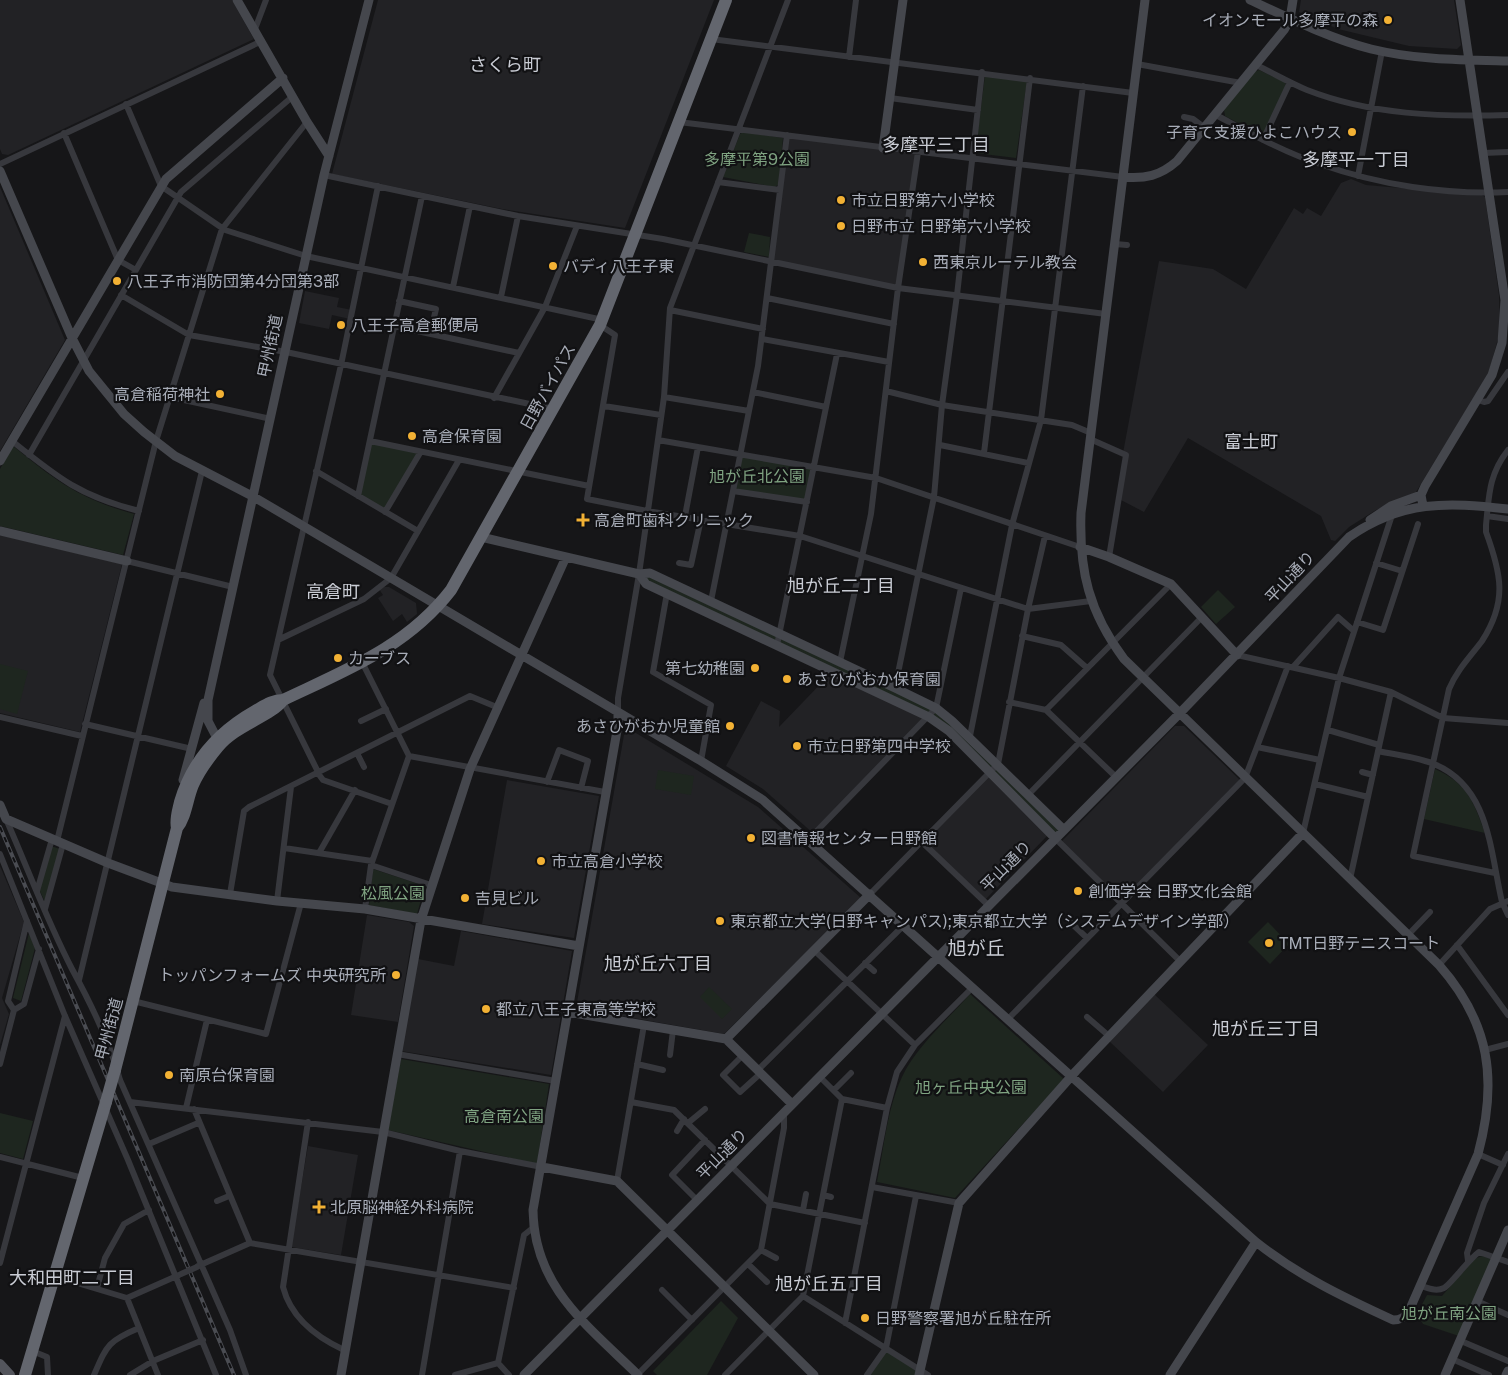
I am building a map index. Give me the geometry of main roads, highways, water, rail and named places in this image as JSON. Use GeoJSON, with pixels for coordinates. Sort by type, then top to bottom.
{"type":"FeatureCollection","features":[{"type":"Feature","properties":{"kind":"highway","name":"日野バイパス"},"geometry":{"type":"LineString","coordinates":[[177,828],[175,821],[193,769],[218,741],[250,714],[276,700],[283,700],[362,662],[410,634],[439,606],[451,590],[602,322],[726,0]]}},
{"type":"Feature","properties":{"kind":"highway","name":"甲州街道"},"geometry":{"type":"LineString","coordinates":[[25,1375],[105,1105],[177,828],[181,823],[194,783],[218,741]]}},
{"type":"Feature","properties":{"kind":"main road"},"geometry":{"type":"LineString","coordinates":[[0,1364],[10,1375]]}},
{"type":"Feature","properties":{"kind":"railway"},"geometry":{"type":"LineString","coordinates":[[0,827],[234,1375]]}},
{"type":"Feature","properties":{"kind":"place","name":"イオンモール多摩平の森"},"geometry":{"type":"Point","coordinates":[1388,20]}},
{"type":"Feature","properties":{"kind":"place","name":"子育て支援ひよこハウス"},"geometry":{"type":"Point","coordinates":[1352,132]}},
{"type":"Feature","properties":{"kind":"place","name":"市立日野第六小学校"},"geometry":{"type":"Point","coordinates":[841,200]}},
{"type":"Feature","properties":{"kind":"place","name":"日野市立 日野第六小学校"},"geometry":{"type":"Point","coordinates":[841,226]}},
{"type":"Feature","properties":{"kind":"place","name":"西東京ルーテル教会"},"geometry":{"type":"Point","coordinates":[923,262]}},
{"type":"Feature","properties":{"kind":"place","name":"バディ八王子東"},"geometry":{"type":"Point","coordinates":[553,266]}},
{"type":"Feature","properties":{"kind":"place","name":"八王子市消防団第4分団第3部"},"geometry":{"type":"Point","coordinates":[117,281]}},
{"type":"Feature","properties":{"kind":"place","name":"八王子高倉郵便局"},"geometry":{"type":"Point","coordinates":[341,325]}},
{"type":"Feature","properties":{"kind":"place","name":"高倉稲荷神社"},"geometry":{"type":"Point","coordinates":[220,394]}},
{"type":"Feature","properties":{"kind":"place","name":"高倉保育園"},"geometry":{"type":"Point","coordinates":[412,436]}},
{"type":"Feature","properties":{"kind":"place","name":"高倉町歯科クリニック"},"geometry":{"type":"Point","coordinates":[583,520]}},
{"type":"Feature","properties":{"kind":"place","name":"カーブス"},"geometry":{"type":"Point","coordinates":[338,658]}},
{"type":"Feature","properties":{"kind":"place","name":"第七幼稚園"},"geometry":{"type":"Point","coordinates":[755,668]}},
{"type":"Feature","properties":{"kind":"place","name":"あさひがおか保育園"},"geometry":{"type":"Point","coordinates":[787,679]}},
{"type":"Feature","properties":{"kind":"place","name":"あさひがおか児童館"},"geometry":{"type":"Point","coordinates":[730,726]}},
{"type":"Feature","properties":{"kind":"place","name":"市立日野第四中学校"},"geometry":{"type":"Point","coordinates":[797,746]}},
{"type":"Feature","properties":{"kind":"place","name":"図書情報センター日野館"},"geometry":{"type":"Point","coordinates":[751,838]}},
{"type":"Feature","properties":{"kind":"place","name":"市立高倉小学校"},"geometry":{"type":"Point","coordinates":[541,861]}},
{"type":"Feature","properties":{"kind":"place","name":"創価学会 日野文化会館"},"geometry":{"type":"Point","coordinates":[1078,891]}},
{"type":"Feature","properties":{"kind":"place","name":"吉見ビル"},"geometry":{"type":"Point","coordinates":[465,898]}},
{"type":"Feature","properties":{"kind":"place","name":"東京都立大学(日野キャンパス);東京都立大学（システムデザイン学部）"},"geometry":{"type":"Point","coordinates":[720,921]}},
{"type":"Feature","properties":{"kind":"place","name":"TMT日野テニスコート"},"geometry":{"type":"Point","coordinates":[1269,943]}},
{"type":"Feature","properties":{"kind":"place","name":"トッパンフォームズ 中央研究所"},"geometry":{"type":"Point","coordinates":[396,975]}},
{"type":"Feature","properties":{"kind":"place","name":"都立八王子東高等学校"},"geometry":{"type":"Point","coordinates":[486,1009]}},
{"type":"Feature","properties":{"kind":"place","name":"南原台保育園"},"geometry":{"type":"Point","coordinates":[169,1075]}},
{"type":"Feature","properties":{"kind":"place","name":"北原脳神経外科病院"},"geometry":{"type":"Point","coordinates":[319,1207]}},
{"type":"Feature","properties":{"kind":"place","name":"日野警察署旭が丘駐在所"},"geometry":{"type":"Point","coordinates":[865,1318]}},
{"type":"Feature","properties":{"kind":"district","name":"さくら町"},"geometry":{"type":"Point","coordinates":[505,64]}},
{"type":"Feature","properties":{"kind":"district","name":"多摩平三丁目"},"geometry":{"type":"Point","coordinates":[936,144]}},
{"type":"Feature","properties":{"kind":"district","name":"多摩平一丁目"},"geometry":{"type":"Point","coordinates":[1356,159]}},
{"type":"Feature","properties":{"kind":"district","name":"富士町"},"geometry":{"type":"Point","coordinates":[1251,441]}},
{"type":"Feature","properties":{"kind":"district","name":"旭が丘二丁目"},"geometry":{"type":"Point","coordinates":[841,585]}},
{"type":"Feature","properties":{"kind":"district","name":"高倉町"},"geometry":{"type":"Point","coordinates":[333,591]}},
{"type":"Feature","properties":{"kind":"district","name":"旭が丘"},"geometry":{"type":"Point","coordinates":[976,948]}},
{"type":"Feature","properties":{"kind":"district","name":"旭が丘六丁目"},"geometry":{"type":"Point","coordinates":[658,963]}},
{"type":"Feature","properties":{"kind":"district","name":"旭が丘三丁目"},"geometry":{"type":"Point","coordinates":[1266,1028]}},
{"type":"Feature","properties":{"kind":"district","name":"大和田町二丁目"},"geometry":{"type":"Point","coordinates":[72,1277]}},
{"type":"Feature","properties":{"kind":"district","name":"旭が丘五丁目"},"geometry":{"type":"Point","coordinates":[829,1283]}},
{"type":"Feature","properties":{"kind":"park label","name":"多摩平第9公園"},"geometry":{"type":"Point","coordinates":[757,159]}},
{"type":"Feature","properties":{"kind":"park label","name":"旭が丘北公園"},"geometry":{"type":"Point","coordinates":[757,476]}},
{"type":"Feature","properties":{"kind":"park label","name":"松風公園"},"geometry":{"type":"Point","coordinates":[393,893]}},
{"type":"Feature","properties":{"kind":"park label","name":"旭ヶ丘中央公園"},"geometry":{"type":"Point","coordinates":[971,1087]}},
{"type":"Feature","properties":{"kind":"park label","name":"高倉南公園"},"geometry":{"type":"Point","coordinates":[504,1116]}},
{"type":"Feature","properties":{"kind":"park label","name":"旭が丘南公園"},"geometry":{"type":"Point","coordinates":[1449,1313]}}]}
